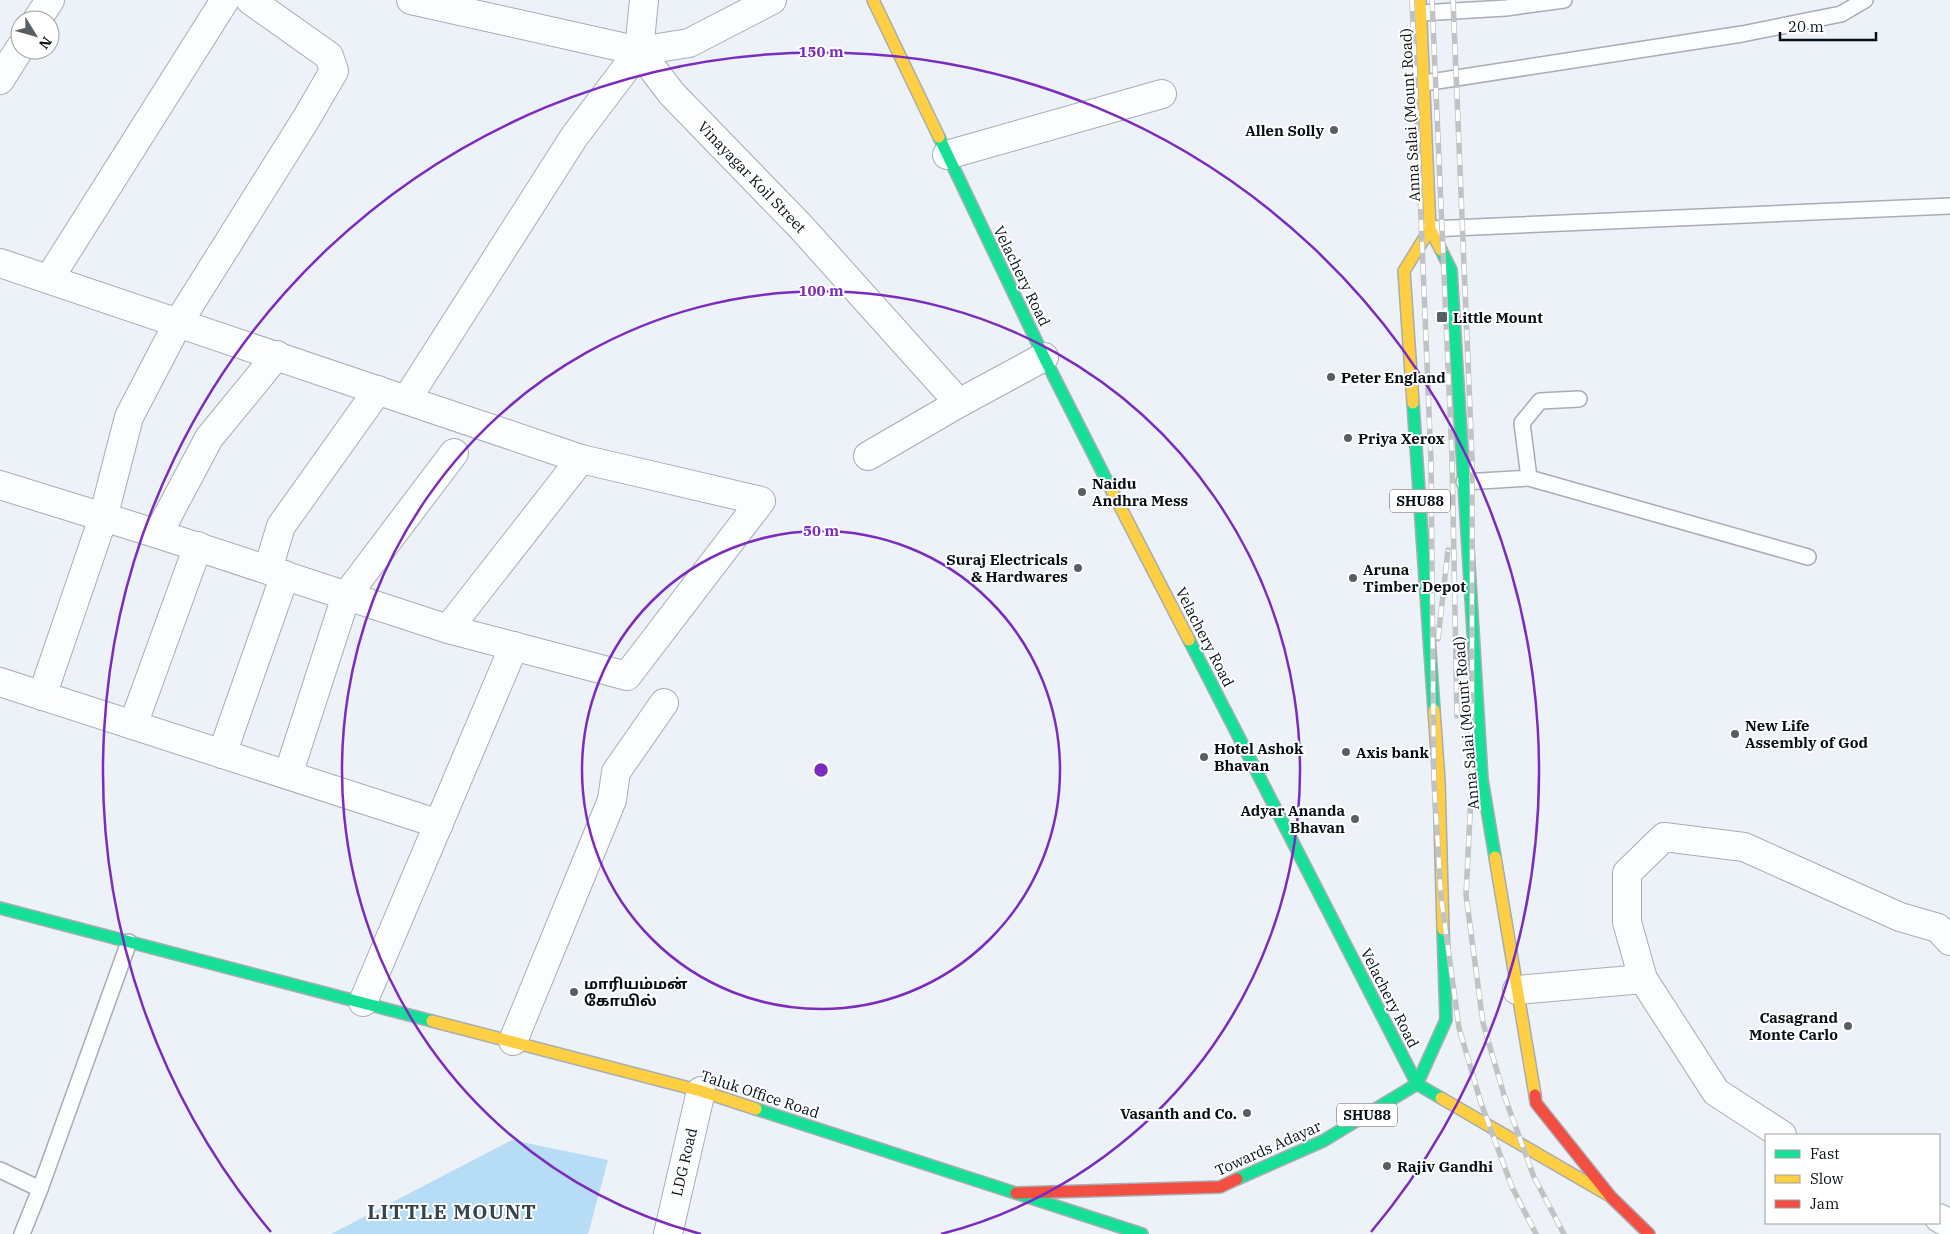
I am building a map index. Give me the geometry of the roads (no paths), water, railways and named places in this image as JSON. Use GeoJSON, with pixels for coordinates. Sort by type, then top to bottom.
{"type":"FeatureCollection","features":[{"type":"Feature","properties":{"kind":"main road","name":"Velachery Road"},"geometry":{"type":"LineString","coordinates":[[873,0],[1044,357],[1417,1084]]}},
{"type":"Feature","properties":{"kind":"main road","name":"Anna Salai (Mount Road)"},"geometry":{"type":"LineString","coordinates":[[1420,7],[1430,229],[1451,270],[1482,780],[1536,1103],[1611,1197],[1649,1234]]}},
{"type":"Feature","properties":{"kind":"main road","name":"Anna Salai (Mount Road)"},"geometry":{"type":"LineString","coordinates":[[1417,1084],[1446,1020],[1440,781],[1404,271],[1430,229]]}},
{"type":"Feature","properties":{"kind":"main road","name":"Taluk Office Road"},"geometry":{"type":"LineString","coordinates":[[0,908],[701,1091],[1142,1234]]}},
{"type":"Feature","properties":{"kind":"main road","name":"Towards Adayar"},"geometry":{"type":"LineString","coordinates":[[1016,1193],[1220,1187],[1323,1142],[1417,1084]]}},
{"type":"Feature","properties":{"kind":"main road"},"geometry":{"type":"LineString","coordinates":[[1417,1084],[1611,1197]]}},
{"type":"Feature","properties":{"kind":"street"},"geometry":{"type":"LineString","coordinates":[[49,279],[225,0]]}},
{"type":"Feature","properties":{"kind":"street"},"geometry":{"type":"LineString","coordinates":[[42,696],[103,518],[129,417],[178,323],[334,71],[329,56],[250,0]]}},
{"type":"Feature","properties":{"kind":"street"},"geometry":{"type":"LineString","coordinates":[[411,0],[639,51],[689,43],[772,0]]}},
{"type":"Feature","properties":{"kind":"street"},"geometry":{"type":"LineString","coordinates":[[407,399],[574,137],[639,51],[644,0]]}},
{"type":"Feature","properties":{"kind":"street","name":"Vinayagar Koil Street"},"geometry":{"type":"LineString","coordinates":[[639,51],[672,94],[801,227],[959,403]]}},
{"type":"Feature","properties":{"kind":"street"},"geometry":{"type":"LineString","coordinates":[[0,80],[12,60]]}},
{"type":"Feature","properties":{"kind":"street"},"geometry":{"type":"LineString","coordinates":[[947,155],[1162,94]]}},
{"type":"Feature","properties":{"kind":"street"},"geometry":{"type":"LineString","coordinates":[[0,263],[581,459],[761,501],[626,676],[448,629],[198,546],[0,485]]}},
{"type":"Feature","properties":{"kind":"street"},"geometry":{"type":"LineString","coordinates":[[158,534],[209,438],[276,356]]}},
{"type":"Feature","properties":{"kind":"street"},"geometry":{"type":"LineString","coordinates":[[868,456],[959,403],[1044,357]]}},
{"type":"Feature","properties":{"kind":"street"},"geometry":{"type":"LineString","coordinates":[[222,754],[277,572],[281,526],[378,390]]}},
{"type":"Feature","properties":{"kind":"street"},"geometry":{"type":"LineString","coordinates":[[288,775],[346,596],[454,453]]}},
{"type":"Feature","properties":{"kind":"street"},"geometry":{"type":"LineString","coordinates":[[448,629],[581,459]]}},
{"type":"Feature","properties":{"kind":"street"},"geometry":{"type":"LineString","coordinates":[[133,725],[198,546]]}},
{"type":"Feature","properties":{"kind":"street"},"geometry":{"type":"LineString","coordinates":[[363,1002],[514,646]]}},
{"type":"Feature","properties":{"kind":"street"},"geometry":{"type":"LineString","coordinates":[[0,682],[439,824]]}},
{"type":"Feature","properties":{"kind":"street"},"geometry":{"type":"LineString","coordinates":[[513,1041],[612,800],[616,772],[664,703]]}},
{"type":"Feature","properties":{"kind":"street"},"geometry":{"type":"LineString","coordinates":[[1780,1134],[1716,1092],[1643,979],[1626,922],[1627,873],[1664,837],[1744,847],[1900,916],[1938,928],[1950,941]]}},
{"type":"Feature","properties":{"kind":"street"},"geometry":{"type":"LineString","coordinates":[[1517,990],[1643,979]]}},
{"type":"Feature","properties":{"kind":"street","name":"LDG Road"},"geometry":{"type":"LineString","coordinates":[[668,1234],[701,1091]]}},
{"type":"Feature","properties":{"kind":"lane"},"geometry":{"type":"LineString","coordinates":[[1420,7],[1506,8],[1564,0]]}},
{"type":"Feature","properties":{"kind":"lane"},"geometry":{"type":"LineString","coordinates":[[1424,83],[1742,34],[1841,14],[1865,0]]}},
{"type":"Feature","properties":{"kind":"lane"},"geometry":{"type":"LineString","coordinates":[[1430,229],[1950,206]]}},
{"type":"Feature","properties":{"kind":"lane"},"geometry":{"type":"LineString","coordinates":[[1529,478],[1522,422],[1540,401],[1579,399]]}},
{"type":"Feature","properties":{"kind":"lane"},"geometry":{"type":"LineString","coordinates":[[1464,482],[1529,478],[1808,557]]}},
{"type":"Feature","properties":{"kind":"lane"},"geometry":{"type":"LineString","coordinates":[[22,1234],[129,942]]}},
{"type":"Feature","properties":{"kind":"lane"},"geometry":{"type":"LineString","coordinates":[[0,1170],[40,1189]]}},
{"type":"Feature","properties":{"kind":"railway"},"geometry":{"type":"LineString","coordinates":[[1412,0],[1431,461],[1434,782],[1441,897],[1459,1028],[1481,1103],[1512,1187],[1536,1234]]}},
{"type":"Feature","properties":{"kind":"railway"},"geometry":{"type":"LineString","coordinates":[[1432,0],[1452,457],[1457,716]]}},
{"type":"Feature","properties":{"kind":"railway"},"geometry":{"type":"LineString","coordinates":[[1453,0],[1472,458],[1472,775],[1466,895],[1483,1023],[1504,1095],[1534,1177],[1564,1234]]}},
{"type":"Feature","properties":{"kind":"railway"},"geometry":{"type":"LineString","coordinates":[[1438,639],[1448,550]]}},
{"type":"Feature","properties":{"kind":"place","name":"Allen Solly"},"geometry":{"type":"Point","coordinates":[1334,130]}},
{"type":"Feature","properties":{"kind":"place","name":"Little Mount"},"geometry":{"type":"Point","coordinates":[1442,317]}},
{"type":"Feature","properties":{"kind":"place","name":"Peter England"},"geometry":{"type":"Point","coordinates":[1331,377]}},
{"type":"Feature","properties":{"kind":"place","name":"Priya Xerox"},"geometry":{"type":"Point","coordinates":[1348,438]}},
{"type":"Feature","properties":{"kind":"place","name":"Naidu Andhra Mess"},"geometry":{"type":"Point","coordinates":[1082,492]}},
{"type":"Feature","properties":{"kind":"place","name":"Suraj Electricals & Hardwares"},"geometry":{"type":"Point","coordinates":[1078,568]}},
{"type":"Feature","properties":{"kind":"place","name":"Aruna Timber Depot"},"geometry":{"type":"Point","coordinates":[1353,578]}},
{"type":"Feature","properties":{"kind":"place","name":"New Life Assembly of God"},"geometry":{"type":"Point","coordinates":[1735,734]}},
{"type":"Feature","properties":{"kind":"place","name":"Axis bank"},"geometry":{"type":"Point","coordinates":[1346,752]}},
{"type":"Feature","properties":{"kind":"place","name":"Hotel Ashok Bhavan"},"geometry":{"type":"Point","coordinates":[1204,757]}},
{"type":"Feature","properties":{"kind":"place","name":"Adyar Ananda Bhavan"},"geometry":{"type":"Point","coordinates":[1355,819]}},
{"type":"Feature","properties":{"kind":"place","name":"மாரியம்மன் கோயில்"},"geometry":{"type":"Point","coordinates":[574,992]}},
{"type":"Feature","properties":{"kind":"place","name":"Casagrand Monte Carlo"},"geometry":{"type":"Point","coordinates":[1848,1026]}},
{"type":"Feature","properties":{"kind":"place","name":"Vasanth and Co."},"geometry":{"type":"Point","coordinates":[1247,1113]}},
{"type":"Feature","properties":{"kind":"place","name":"Rajiv Gandhi"},"geometry":{"type":"Point","coordinates":[1387,1166]}},
{"type":"Feature","properties":{"kind":"district","name":"LITTLE MOUNT"},"geometry":{"type":"Point","coordinates":[452,1211]}}]}
